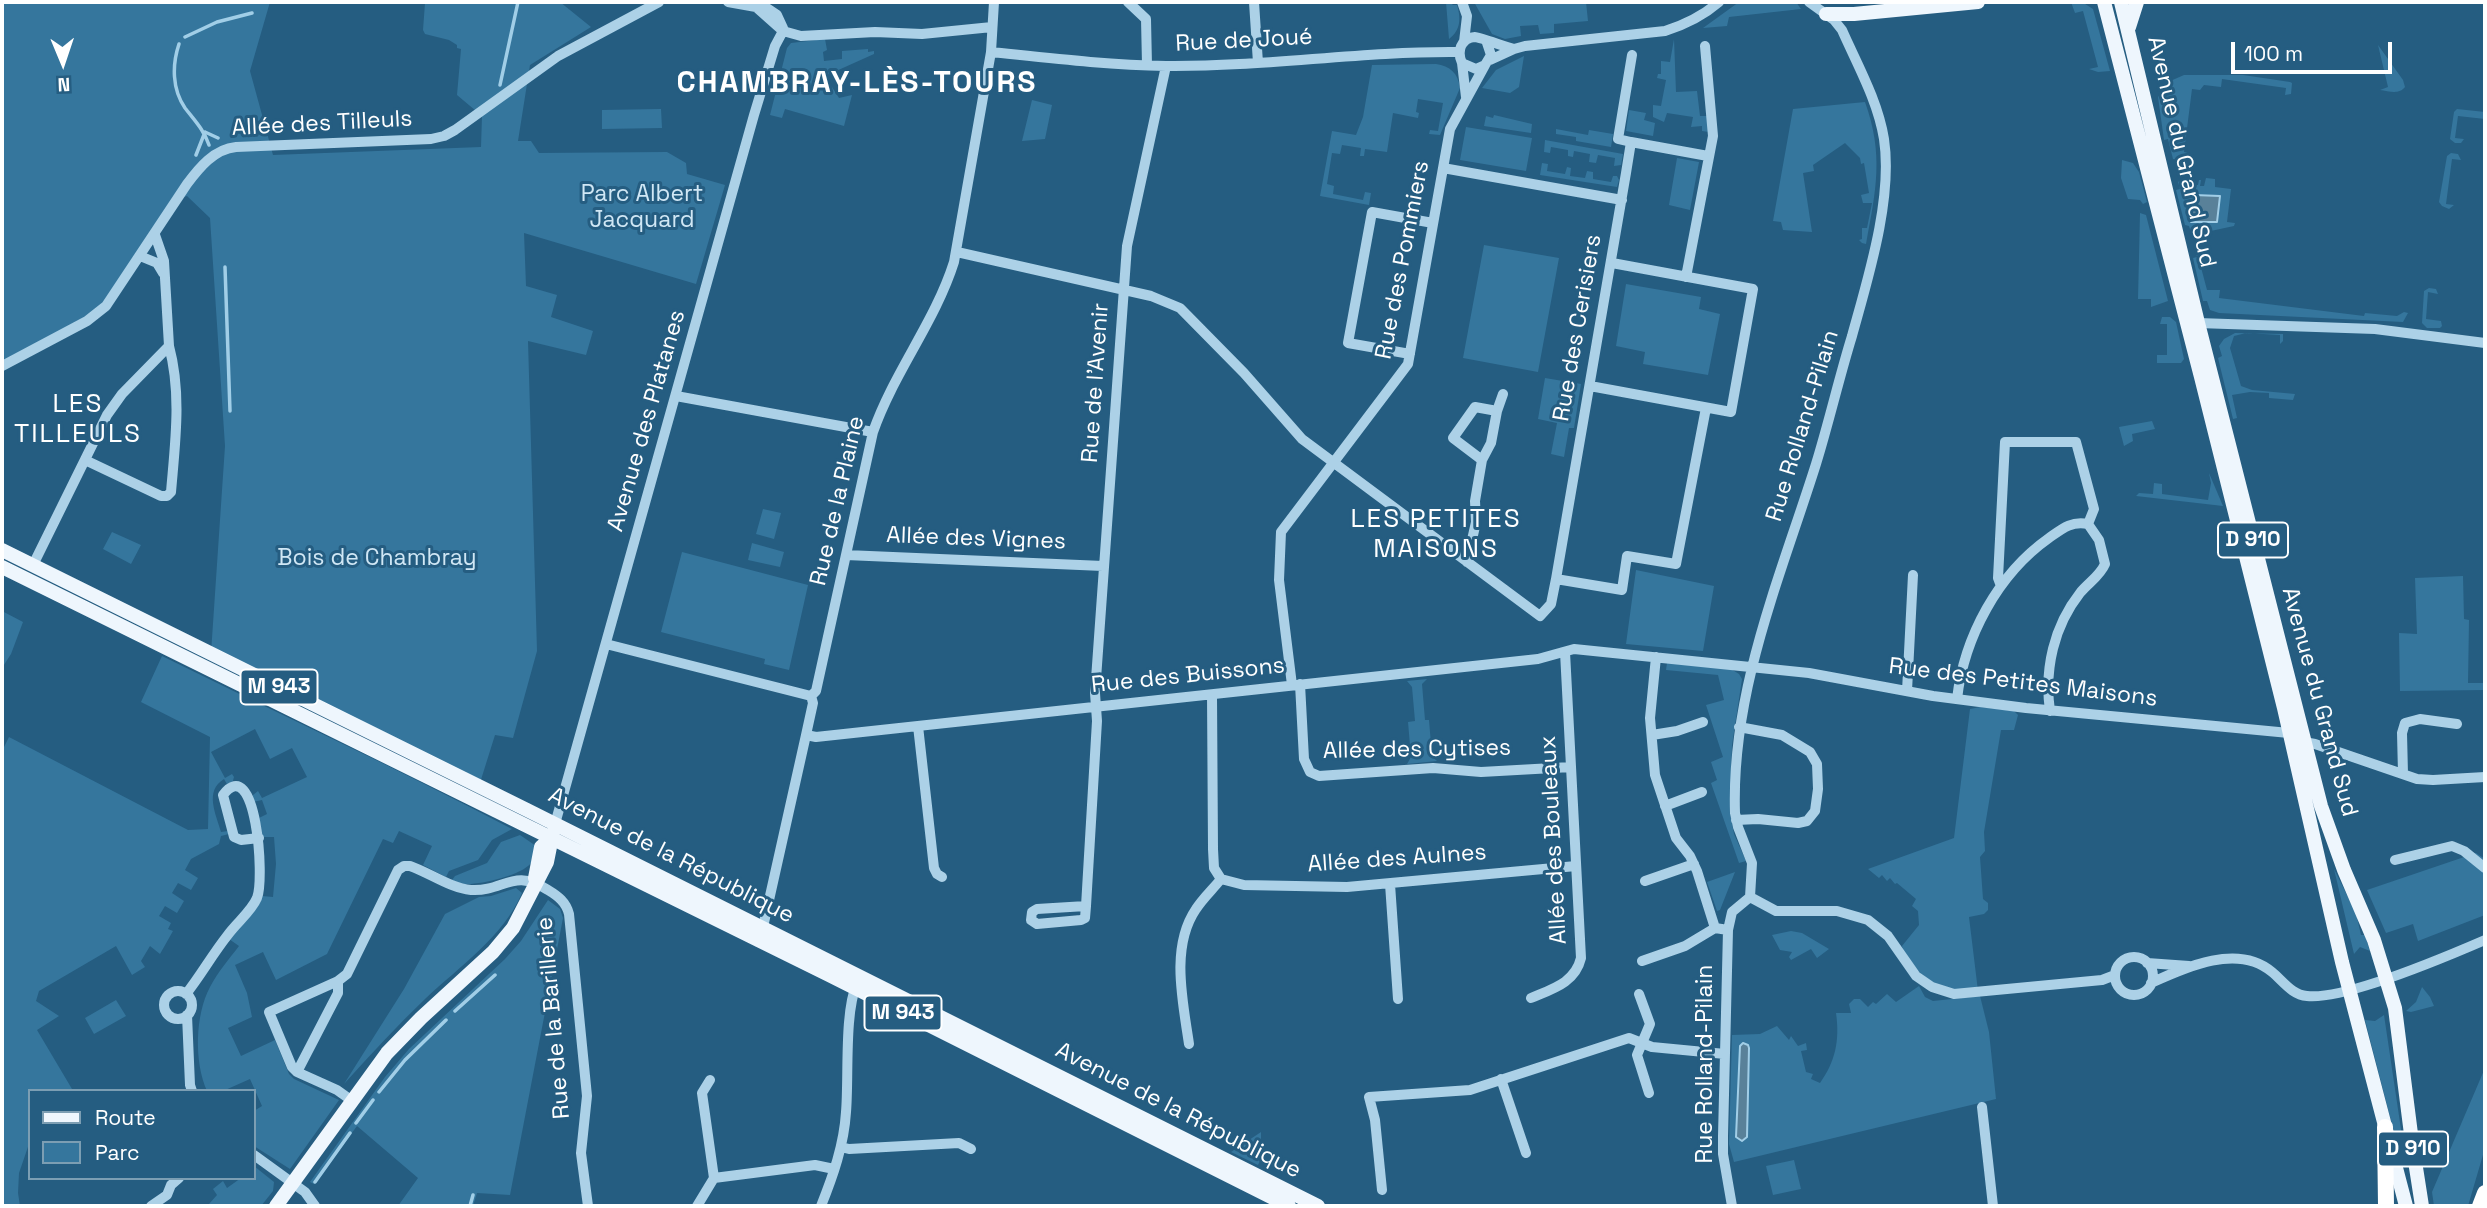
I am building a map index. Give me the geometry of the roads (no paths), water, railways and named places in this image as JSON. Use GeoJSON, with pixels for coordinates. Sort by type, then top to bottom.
{"type":"FeatureCollection","features":[{"type":"Feature","properties":{"kind":"highway"},"geometry":{"type":"LineString","coordinates":[[2385,1127],[2386,1206]]}},
{"type":"Feature","properties":{"kind":"highway"},"geometry":{"type":"LineString","coordinates":[[2480,1206],[2485,1193]]}},
{"type":"Feature","properties":{"kind":"main road"},"geometry":{"type":"LineString","coordinates":[[1823,8],[1894,2]]}},
{"type":"Feature","properties":{"kind":"main road"},"geometry":{"type":"LineString","coordinates":[[1823,8],[1854,13],[1978,2]]}},
{"type":"Feature","properties":{"kind":"main road","name":"Avenue du Grand Sud"},"geometry":{"type":"LineString","coordinates":[[2104,2],[2289,733],[2349,989],[2406,1206]]}},
{"type":"Feature","properties":{"kind":"main road","name":"Avenue du Grand Sud"},"geometry":{"type":"LineString","coordinates":[[2122,2],[2198,323],[2304,742],[2328,827],[2374,940],[2395,1007],[2422,1206]]}},
{"type":"Feature","properties":{"kind":"main road"},"geometry":{"type":"LineString","coordinates":[[2128,28],[2137,2]]}},
{"type":"Feature","properties":{"kind":"main road","name":"Avenue de la République"},"geometry":{"type":"LineString","coordinates":[[2,550],[763,928],[857,983],[1289,1206]]}},
{"type":"Feature","properties":{"kind":"main road","name":"Avenue de la République"},"geometry":{"type":"LineString","coordinates":[[2,567],[577,853],[857,983],[1318,1206]]}},
{"type":"Feature","properties":{"kind":"main road"},"geometry":{"type":"LineString","coordinates":[[276,1206],[351,1100],[401,1038],[500,944],[517,921],[550,855],[550,839],[555,824]]}},
{"type":"Feature","properties":{"kind":"main road"},"geometry":{"type":"LineString","coordinates":[[537,879],[550,865],[577,853]]}},
{"type":"Feature","properties":{"kind":"street","name":"Allée des Tilleuls"},"geometry":{"type":"LineString","coordinates":[[2,366],[97,314],[113,299],[197,170],[227,148],[431,139],[444,136],[558,55],[659,2]]}},
{"type":"Feature","properties":{"kind":"street"},"geometry":{"type":"LineString","coordinates":[[728,2],[757,4],[783,31],[801,36],[875,32],[922,34],[992,27]]}},
{"type":"Feature","properties":{"kind":"street","name":"Rue de la Plaine"},"geometry":{"type":"LineString","coordinates":[[763,928],[813,703],[811,696],[816,691],[873,432],[885,400],[943,294],[957,252],[991,52],[994,2]]}},
{"type":"Feature","properties":{"kind":"street"},"geometry":{"type":"LineString","coordinates":[[1128,2],[1146,19],[1147,65]]}},
{"type":"Feature","properties":{"kind":"street"},"geometry":{"type":"LineString","coordinates":[[1254,2],[1258,63]]}},
{"type":"Feature","properties":{"kind":"street"},"geometry":{"type":"LineString","coordinates":[[1462,2],[1466,16],[1462,52],[1466,100]]}},
{"type":"Feature","properties":{"kind":"street"},"geometry":{"type":"LineString","coordinates":[[1687,22],[1710,2]]}},
{"type":"Feature","properties":{"kind":"street"},"geometry":{"type":"LineString","coordinates":[[1462,52],[1477,37],[1487,43],[1514,49],[1664,32],[1710,10],[1719,2]]}},
{"type":"Feature","properties":{"kind":"street","name":"Rue Rolland-Pilain"},"geometry":{"type":"LineString","coordinates":[[1750,897],[1753,875],[1751,859],[1736,820],[1739,727],[1751,667],[1817,461],[1863,299],[1886,182],[1884,139],[1876,110],[1842,30],[1823,8],[1809,2]]}},
{"type":"Feature","properties":{"kind":"street","name":"Avenue des Platanes"},"geometry":{"type":"LineString","coordinates":[[555,824],[775,46],[783,31]]}},
{"type":"Feature","properties":{"kind":"street"},"geometry":{"type":"LineString","coordinates":[[1487,43],[1491,51],[1488,62]]}},
{"type":"Feature","properties":{"kind":"street"},"geometry":{"type":"LineString","coordinates":[[1686,277],[1713,136],[1705,46]]}},
{"type":"Feature","properties":{"kind":"street"},"geometry":{"type":"LineString","coordinates":[[1462,52],[1466,66],[1476,69],[1514,49]]}},
{"type":"Feature","properties":{"kind":"street","name":"Rue de Joué"},"geometry":{"type":"LineString","coordinates":[[991,52],[1166,66],[1462,52]]}},
{"type":"Feature","properties":{"kind":"street","name":"Rue des Cerisiers"},"geometry":{"type":"LineString","coordinates":[[1467,562],[1540,616],[1551,604],[1631,142],[1618,139],[1632,55]]}},
{"type":"Feature","properties":{"kind":"street","name":"Rue des Pommiers"},"geometry":{"type":"LineString","coordinates":[[1296,685],[1279,580],[1281,532],[1408,364],[1452,122],[1488,62]]}},
{"type":"Feature","properties":{"kind":"street","name":"Rue de l'Avenir"},"geometry":{"type":"LineString","coordinates":[[1086,906],[1103,566],[1127,246],[1166,66]]}},
{"type":"Feature","properties":{"kind":"street"},"geometry":{"type":"LineString","coordinates":[[1631,142],[1708,156]]}},
{"type":"Feature","properties":{"kind":"street"},"geometry":{"type":"LineString","coordinates":[[1443,168],[1622,200]]}},
{"type":"Feature","properties":{"kind":"street"},"geometry":{"type":"LineString","coordinates":[[1410,354],[1348,343],[1372,212],[1433,223]]}},
{"type":"Feature","properties":{"kind":"street"},"geometry":{"type":"LineString","coordinates":[[85,460],[161,496],[167,496],[171,492],[177,383],[169,346],[164,261],[155,235]]}},
{"type":"Feature","properties":{"kind":"street"},"geometry":{"type":"LineString","coordinates":[[957,252],[1151,296],[1180,308],[1244,373],[1302,439],[1467,562],[1476,522],[1475,501],[1482,460],[1491,443],[1503,394]]}},
{"type":"Feature","properties":{"kind":"street"},"geometry":{"type":"LineString","coordinates":[[140,256],[157,263],[166,278]]}},
{"type":"Feature","properties":{"kind":"street"},"geometry":{"type":"LineString","coordinates":[[1590,386],[1731,412],[1753,289],[1612,263]]}},
{"type":"Feature","properties":{"kind":"street"},"geometry":{"type":"LineString","coordinates":[[2198,323],[2375,329],[2485,343]]}},
{"type":"Feature","properties":{"kind":"street"},"geometry":{"type":"LineString","coordinates":[[33,565],[113,406],[169,346]]}},
{"type":"Feature","properties":{"kind":"street"},"geometry":{"type":"LineString","coordinates":[[676,396],[873,432]]}},
{"type":"Feature","properties":{"kind":"street"},"geometry":{"type":"LineString","coordinates":[[1482,460],[1453,438],[1475,407],[1497,411]]}},
{"type":"Feature","properties":{"kind":"street"},"geometry":{"type":"LineString","coordinates":[[1556,579],[1622,590],[1627,556],[1676,564],[1706,408]]}},
{"type":"Feature","properties":{"kind":"street"},"geometry":{"type":"LineString","coordinates":[[2001,586],[1998,578],[2005,442],[2076,442],[2094,509],[2088,524]]}},
{"type":"Feature","properties":{"kind":"street"},"geometry":{"type":"LineString","coordinates":[[1956,699],[1961,672],[1975,633],[1984,611],[2001,586],[2041,544],[2071,523],[2088,524]]}},
{"type":"Feature","properties":{"kind":"street"},"geometry":{"type":"LineString","coordinates":[[2050,711],[2050,658],[2058,633],[2068,611],[2105,564],[2099,540],[2088,524]]}},
{"type":"Feature","properties":{"kind":"street","name":"Allée des Vignes"},"geometry":{"type":"LineString","coordinates":[[846,555],[1103,566]]}},
{"type":"Feature","properties":{"kind":"street"},"geometry":{"type":"LineString","coordinates":[[1907,691],[1913,575]]}},
{"type":"Feature","properties":{"kind":"street"},"geometry":{"type":"LineString","coordinates":[[606,644],[811,696]]}},
{"type":"Feature","properties":{"kind":"street","name":"Rue des Buissons"},"geometry":{"type":"LineString","coordinates":[[806,735],[816,737],[1212,695],[1538,659],[1570,651],[1656,657]]}},
{"type":"Feature","properties":{"kind":"street","name":"Allée des Bouleaux"},"geometry":{"type":"LineString","coordinates":[[1531,998],[1561,985],[1579,967],[1581,948],[1571,767],[1570,651]]}},
{"type":"Feature","properties":{"kind":"street"},"geometry":{"type":"LineString","coordinates":[[1656,657],[1650,712],[1655,775],[1678,842],[1694,864],[1714,928]]}},
{"type":"Feature","properties":{"kind":"street","name":"Rue des Petites Maisons"},"geometry":{"type":"LineString","coordinates":[[1656,657],[1809,673],[1956,699],[2050,711],[2289,733]]}},
{"type":"Feature","properties":{"kind":"street","name":"Allée des Cytises"},"geometry":{"type":"LineString","coordinates":[[1296,685],[1304,759],[1310,772],[1319,776],[1433,768],[1481,772],[1571,767]]}},
{"type":"Feature","properties":{"kind":"street"},"geometry":{"type":"LineString","coordinates":[[1189,1044],[1182,988],[1182,940],[1195,910],[1221,879],[1214,868],[1213,849],[1212,695]]}},
{"type":"Feature","properties":{"kind":"street"},"geometry":{"type":"LineString","coordinates":[[2403,774],[2402,733],[2405,723],[2420,719],[2457,724]]}},
{"type":"Feature","properties":{"kind":"street"},"geometry":{"type":"LineString","coordinates":[[1651,735],[1677,731],[1703,722]]}},
{"type":"Feature","properties":{"kind":"street"},"geometry":{"type":"LineString","coordinates":[[918,726],[934,868],[942,877]]}},
{"type":"Feature","properties":{"kind":"street"},"geometry":{"type":"LineString","coordinates":[[1736,820],[1798,823],[1807,821],[1815,811],[1818,789],[1816,764],[1810,752],[1782,735],[1739,727]]}},
{"type":"Feature","properties":{"kind":"street"},"geometry":{"type":"LineString","coordinates":[[2304,742],[2403,774],[2433,780],[2485,778]]}},
{"type":"Feature","properties":{"kind":"street"},"geometry":{"type":"LineString","coordinates":[[186,993],[258,896],[261,851],[259,838],[246,792],[234,787],[227,790],[223,795],[224,803],[234,836],[241,840],[259,838]]}},
{"type":"Feature","properties":{"kind":"street"},"geometry":{"type":"LineString","coordinates":[[1665,806],[1702,792]]}},
{"type":"Feature","properties":{"kind":"street"},"geometry":{"type":"LineString","coordinates":[[2395,860],[2452,846],[2464,851],[2485,868]]}},
{"type":"Feature","properties":{"kind":"street"},"geometry":{"type":"LineString","coordinates":[[1645,881],[1694,864]]}},
{"type":"Feature","properties":{"kind":"street"},"geometry":{"type":"LineString","coordinates":[[351,1100],[292,1067],[269,1012],[338,981],[347,974],[394,877],[404,866],[413,867],[470,890],[481,890],[521,879],[537,879]]}},
{"type":"Feature","properties":{"kind":"street","name":"Allée des Aulnes"},"geometry":{"type":"LineString","coordinates":[[1221,879],[1244,885],[1289,887],[1390,884],[1576,866]]}},
{"type":"Feature","properties":{"kind":"street","name":"Rue de la Barillerie"},"geometry":{"type":"LineString","coordinates":[[537,879],[560,898],[569,914],[587,1096],[581,1153],[588,1206]]}},
{"type":"Feature","properties":{"kind":"street"},"geometry":{"type":"LineString","coordinates":[[1390,884],[1398,999]]}},
{"type":"Feature","properties":{"kind":"street"},"geometry":{"type":"LineString","coordinates":[[1642,961],[1685,946],[1714,928],[1728,926],[1737,906],[1750,897],[1776,911],[1837,911],[1853,914],[1879,926],[1910,969],[1925,984],[1954,994],[2102,980],[2115,975]]}},
{"type":"Feature","properties":{"kind":"street","name":"Rue Rolland-Pilain"},"geometry":{"type":"LineString","coordinates":[[1728,926],[1723,1154],[1732,1206]]}},
{"type":"Feature","properties":{"kind":"street"},"geometry":{"type":"LineString","coordinates":[[2191,966],[2127,959],[2118,965],[2115,975],[2118,986],[2127,994],[2139,994],[2151,983],[2191,966],[2231,958],[2244,959],[2264,966],[2300,995],[2315,996],[2387,978],[2485,940]]}},
{"type":"Feature","properties":{"kind":"street"},"geometry":{"type":"LineString","coordinates":[[2147,963],[2152,972],[2151,983]]}},
{"type":"Feature","properties":{"kind":"street"},"geometry":{"type":"LineString","coordinates":[[298,1072],[338,993],[338,981]]}},
{"type":"Feature","properties":{"kind":"street"},"geometry":{"type":"LineString","coordinates":[[821,1206],[841,1147],[846,1111],[851,1012],[857,983]]}},
{"type":"Feature","properties":{"kind":"street"},"geometry":{"type":"LineString","coordinates":[[187,1016],[173,1018],[166,1013],[163,1005],[169,993],[186,993],[192,1003],[187,1016],[191,1089]]}},
{"type":"Feature","properties":{"kind":"street"},"geometry":{"type":"LineString","coordinates":[[1639,994],[1650,1024],[1637,1055],[1649,1093]]}},
{"type":"Feature","properties":{"kind":"street"},"geometry":{"type":"LineString","coordinates":[[1382,1190],[1375,1120],[1369,1097],[1470,1090],[1629,1038],[1652,1047],[1724,1054]]}},
{"type":"Feature","properties":{"kind":"street"},"geometry":{"type":"LineString","coordinates":[[1501,1079],[1526,1153]]}},
{"type":"Feature","properties":{"kind":"street"},"geometry":{"type":"LineString","coordinates":[[697,1206],[714,1178],[702,1093],[710,1080]]}},
{"type":"Feature","properties":{"kind":"street"},"geometry":{"type":"LineString","coordinates":[[1982,1107],[1993,1206]]}},
{"type":"Feature","properties":{"kind":"street"},"geometry":{"type":"LineString","coordinates":[[841,1147],[960,1143],[971,1149]]}},
{"type":"Feature","properties":{"kind":"street"},"geometry":{"type":"LineString","coordinates":[[256,1157],[305,1192],[315,1206]]}},
{"type":"Feature","properties":{"kind":"street"},"geometry":{"type":"LineString","coordinates":[[714,1178],[815,1165],[834,1169]]}},
{"type":"Feature","properties":{"kind":"street"},"geometry":{"type":"LineString","coordinates":[[151,1206],[167,1195],[177,1180]]}},
{"type":"Feature","properties":{"kind":"waterway"},"geometry":{"type":"LineString","coordinates":[[500,85],[518,2]]}},
{"type":"Feature","properties":{"kind":"waterway"},"geometry":{"type":"LineString","coordinates":[[185,37],[217,22],[252,13]]}},
{"type":"Feature","properties":{"kind":"waterway"},"geometry":{"type":"LineString","coordinates":[[179,44],[174,68],[178,93],[209,145]]}},
{"type":"Feature","properties":{"kind":"waterway"},"geometry":{"type":"LineString","coordinates":[[196,155],[205,132],[218,138]]}},
{"type":"Feature","properties":{"kind":"waterway"},"geometry":{"type":"LineString","coordinates":[[225,267],[230,411]]}},
{"type":"Feature","properties":{"kind":"waterway"},"geometry":{"type":"LineString","coordinates":[[455,1011],[495,975]]}},
{"type":"Feature","properties":{"kind":"waterway"},"geometry":{"type":"LineString","coordinates":[[379,1092],[405,1060],[446,1020]]}},
{"type":"Feature","properties":{"kind":"waterway"},"geometry":{"type":"LineString","coordinates":[[356,1123],[373,1100]]}},
{"type":"Feature","properties":{"kind":"waterway"},"geometry":{"type":"LineString","coordinates":[[315,1182],[350,1133]]}},
{"type":"Feature","properties":{"kind":"waterway"},"geometry":{"type":"LineString","coordinates":[[470,1206],[473,1195]]}},
{"type":"Feature","properties":{"kind":"district","name":"CHAMBRAY-LÈS-TOURS"},"geometry":{"type":"Point","coordinates":[857,84]}},
{"type":"Feature","properties":{"kind":"district","name":"LES TILLEULS"},"geometry":{"type":"Point","coordinates":[78,420]}},
{"type":"Feature","properties":{"kind":"district","name":"LES PETITES MAISONS"},"geometry":{"type":"Point","coordinates":[1436,535]}},
{"type":"Feature","properties":{"kind":"park label","name":"Parc Albert Jacquard"},"geometry":{"type":"Point","coordinates":[642,208]}},
{"type":"Feature","properties":{"kind":"park label","name":"Bois de Chambray"},"geometry":{"type":"Point","coordinates":[377,559]}}]}
